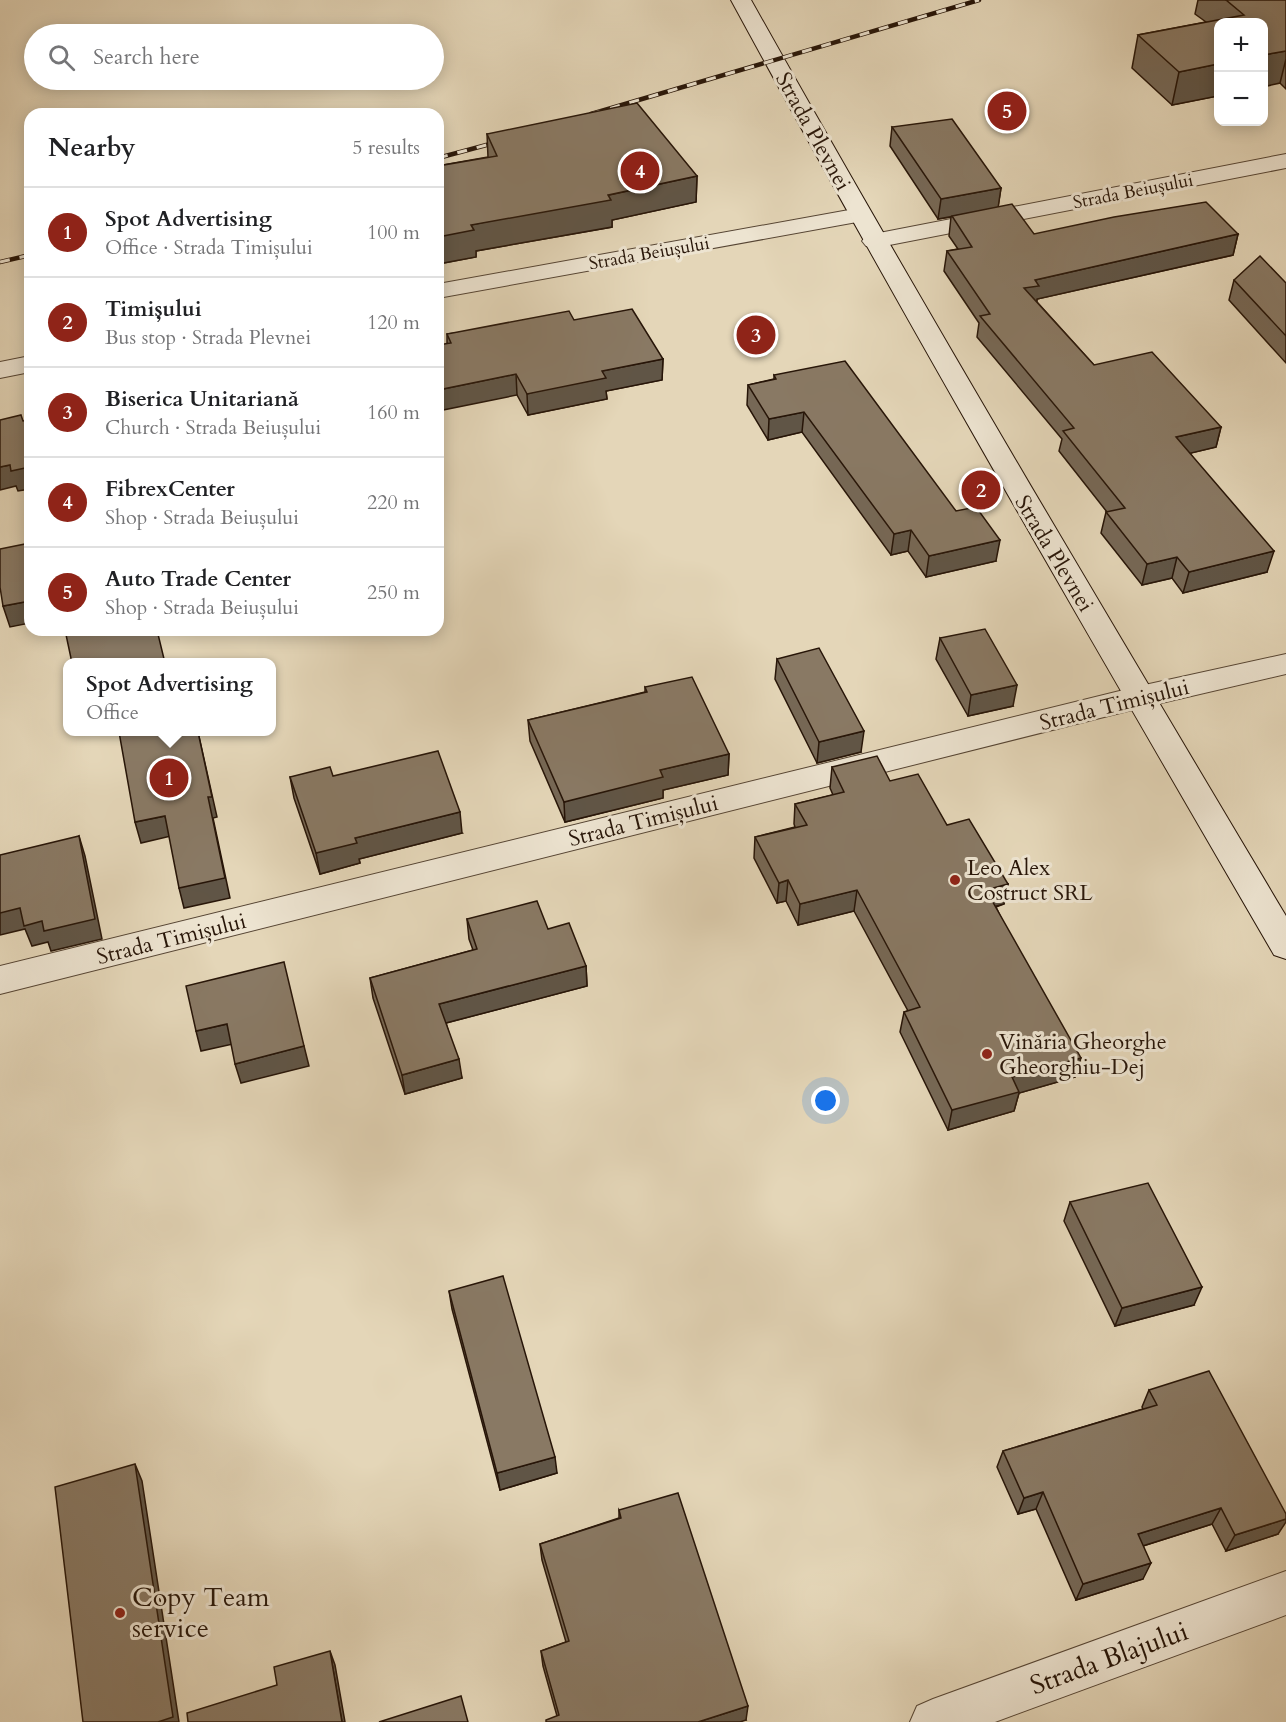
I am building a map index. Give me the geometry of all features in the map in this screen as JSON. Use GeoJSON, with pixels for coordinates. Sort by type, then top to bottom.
{"type":"FeatureCollection","features":[{"type":"Feature","properties":{"kind":"street","name":"Strada Plevnei"},"geometry":{"type":"LineString","coordinates":[[741,0],[874,241],[1286,946]]}},
{"type":"Feature","properties":{"kind":"street","name":"Strada Beiușului"},"geometry":{"type":"LineString","coordinates":[[874,241],[1286,161]]}},
{"type":"Feature","properties":{"kind":"street","name":"Strada Beiușului"},"geometry":{"type":"LineString","coordinates":[[444,290],[860,215]]}},
{"type":"Feature","properties":{"kind":"street"},"geometry":{"type":"LineString","coordinates":[[0,370],[24,365]]}},
{"type":"Feature","properties":{"kind":"street","name":"Strada Timișului"},"geometry":{"type":"LineString","coordinates":[[0,980],[1140,697],[1286,664]]}},
{"type":"Feature","properties":{"kind":"street","name":"Strada Blajului"},"geometry":{"type":"LineString","coordinates":[[933,1722],[1286,1593]]}},
{"type":"Feature","properties":{"kind":"building"},"geometry":{"type":"Polygon","coordinates":[[[1226,0],[1286,0],[1286,51],[1268,54],[1268,18],[1228,18],[1244,15],[1226,0]]]}},
{"type":"Feature","properties":{"kind":"building"},"geometry":{"type":"Polygon","coordinates":[[[1214,21],[1214,65],[1179,72],[1138,35],[1214,21]]]}},
{"type":"Feature","properties":{"kind":"building"},"geometry":{"type":"Polygon","coordinates":[[[637,103],[697,176],[608,195],[611,200],[471,225],[474,230],[444,236],[444,165],[497,156],[487,134],[637,103]]]}},
{"type":"Feature","properties":{"kind":"building"},"geometry":{"type":"Polygon","coordinates":[[[952,119],[1001,188],[941,199],[892,127],[952,119]]]}},
{"type":"Feature","properties":{"kind":"building"},"geometry":{"type":"Polygon","coordinates":[[[1206,202],[1238,234],[1035,280],[1039,286],[1024,288],[1094,365],[1152,352],[1221,427],[1176,437],[1274,551],[1189,572],[1177,557],[1147,564],[1106,512],[1125,508],[1063,431],[1074,428],[980,316],[990,314],[947,251],[972,247],[952,216],[1012,204],[1034,234],[1114,217],[1206,202]]]}},
{"type":"Feature","properties":{"kind":"building"},"geometry":{"type":"Polygon","coordinates":[[[1260,256],[1286,283],[1286,336],[1234,280],[1260,256]]]}},
{"type":"Feature","properties":{"kind":"building"},"geometry":{"type":"Polygon","coordinates":[[[632,309],[663,359],[602,371],[606,378],[527,394],[516,374],[444,389],[444,344],[451,343],[447,334],[569,311],[574,320],[632,309]]]}},
{"type":"Feature","properties":{"kind":"building"},"geometry":{"type":"Polygon","coordinates":[[[845,361],[956,511],[976,507],[1000,540],[929,556],[911,530],[894,534],[804,412],[769,419],[748,385],[776,379],[774,375],[845,361]]]}},
{"type":"Feature","properties":{"kind":"building"},"geometry":{"type":"Polygon","coordinates":[[[21,415],[24,421],[24,468],[11,471],[10,465],[0,467],[0,420],[21,415]]]}},
{"type":"Feature","properties":{"kind":"building"},"geometry":{"type":"Polygon","coordinates":[[[24,544],[24,602],[3,606],[0,587],[0,549],[24,544]]]}},
{"type":"Feature","properties":{"kind":"building"},"geometry":{"type":"Polygon","coordinates":[[[985,629],[1017,685],[971,695],[940,638],[985,629]]]}},
{"type":"Feature","properties":{"kind":"building"},"geometry":{"type":"Polygon","coordinates":[[[66,636],[158,636],[164,658],[71,658],[66,636]]]}},
{"type":"Feature","properties":{"kind":"building"},"geometry":{"type":"Polygon","coordinates":[[[819,648],[864,731],[819,742],[777,659],[819,648]]]}},
{"type":"Feature","properties":{"kind":"building"},"geometry":{"type":"Polygon","coordinates":[[[692,677],[729,754],[660,770],[663,777],[564,802],[528,720],[647,692],[645,687],[692,677]]]}},
{"type":"Feature","properties":{"kind":"building"},"geometry":{"type":"Polygon","coordinates":[[[120,736],[199,736],[212,797],[208,797],[225,878],[179,888],[165,816],[135,822],[120,736]]]}},
{"type":"Feature","properties":{"kind":"building"},"geometry":{"type":"Polygon","coordinates":[[[438,751],[460,812],[355,838],[357,843],[316,853],[290,777],[330,767],[333,776],[438,751]]]}},
{"type":"Feature","properties":{"kind":"building"},"geometry":{"type":"Polygon","coordinates":[[[877,756],[890,781],[918,774],[947,825],[969,819],[1008,884],[986,890],[1081,1058],[1012,1077],[1019,1092],[952,1110],[904,1012],[920,1007],[857,890],[800,904],[788,880],[779,883],[755,837],[807,825],[795,804],[844,792],[832,767],[877,756]]]}},
{"type":"Feature","properties":{"kind":"building"},"geometry":{"type":"Polygon","coordinates":[[[79,836],[95,919],[44,931],[42,921],[24,926],[20,908],[0,913],[0,855],[79,836]]]}},
{"type":"Feature","properties":{"kind":"building"},"geometry":{"type":"Polygon","coordinates":[[[537,901],[548,929],[569,923],[586,966],[439,1004],[459,1059],[402,1075],[370,978],[477,949],[467,919],[537,901]]]}},
{"type":"Feature","properties":{"kind":"building"},"geometry":{"type":"Polygon","coordinates":[[[284,962],[304,1046],[235,1064],[227,1024],[196,1031],[186,986],[284,962]]]}},
{"type":"Feature","properties":{"kind":"building"},"geometry":{"type":"Polygon","coordinates":[[[1148,1183],[1202,1287],[1122,1308],[1070,1202],[1148,1183]]]}},
{"type":"Feature","properties":{"kind":"building"},"geometry":{"type":"Polygon","coordinates":[[[503,1276],[555,1457],[497,1473],[449,1291],[503,1276]]]}},
{"type":"Feature","properties":{"kind":"building"},"geometry":{"type":"Polygon","coordinates":[[[1209,1371],[1286,1514],[1286,1519],[1235,1535],[1221,1508],[1138,1534],[1151,1563],[1083,1584],[1043,1492],[1024,1498],[1003,1451],[1157,1405],[1149,1390],[1209,1371]]]}},
{"type":"Feature","properties":{"kind":"building","name":"Copy Team service"},"geometry":{"type":"Polygon","coordinates":[[[135,1464],[173,1717],[158,1722],[83,1722],[55,1487],[135,1464]]]}},
{"type":"Feature","properties":{"kind":"building"},"geometry":{"type":"Polygon","coordinates":[[[678,1493],[748,1706],[698,1722],[546,1722],[559,1715],[541,1651],[569,1641],[540,1544],[621,1518],[619,1510],[678,1493]]]}},
{"type":"Feature","properties":{"kind":"building"},"geometry":{"type":"Polygon","coordinates":[[[330,1651],[342,1722],[188,1722],[187,1713],[277,1685],[274,1667],[330,1651]]]}},
{"type":"Feature","properties":{"kind":"building"},"geometry":{"type":"Polygon","coordinates":[[[461,1696],[468,1722],[379,1722],[461,1696]]]}},
{"type":"Feature","properties":{"kind":"railway"},"geometry":{"type":"LineString","coordinates":[[591,114],[979,0]]}},
{"type":"Feature","properties":{"kind":"railway"},"geometry":{"type":"LineString","coordinates":[[444,156],[505,140]]}},
{"type":"Feature","properties":{"kind":"railway"},"geometry":{"type":"LineString","coordinates":[[0,262],[24,256]]}},
{"type":"Feature","properties":{"kind":"place","name":"Auto Trade Center"},"geometry":{"type":"Point","coordinates":[1007,111]}},
{"type":"Feature","properties":{"kind":"place","name":"FibrexCenter"},"geometry":{"type":"Point","coordinates":[640,171]}},
{"type":"Feature","properties":{"kind":"place","name":"Biserica Unitariană"},"geometry":{"type":"Point","coordinates":[756,335]}},
{"type":"Feature","properties":{"kind":"place","name":"Timișului"},"geometry":{"type":"Point","coordinates":[981,490]}},
{"type":"Feature","properties":{"kind":"place","name":"Spot Advertising"},"geometry":{"type":"Point","coordinates":[169,778]}},
{"type":"Feature","properties":{"kind":"place","name":"Leo Alex Costruct SRL"},"geometry":{"type":"Point","coordinates":[955,880]}},
{"type":"Feature","properties":{"kind":"place","name":"Vinăria Gheorghe Gheorghiu-Dej"},"geometry":{"type":"Point","coordinates":[987,1054]}},
{"type":"Feature","properties":{"kind":"place","name":"Copy Team service"},"geometry":{"type":"Point","coordinates":[120,1613]}}]}
